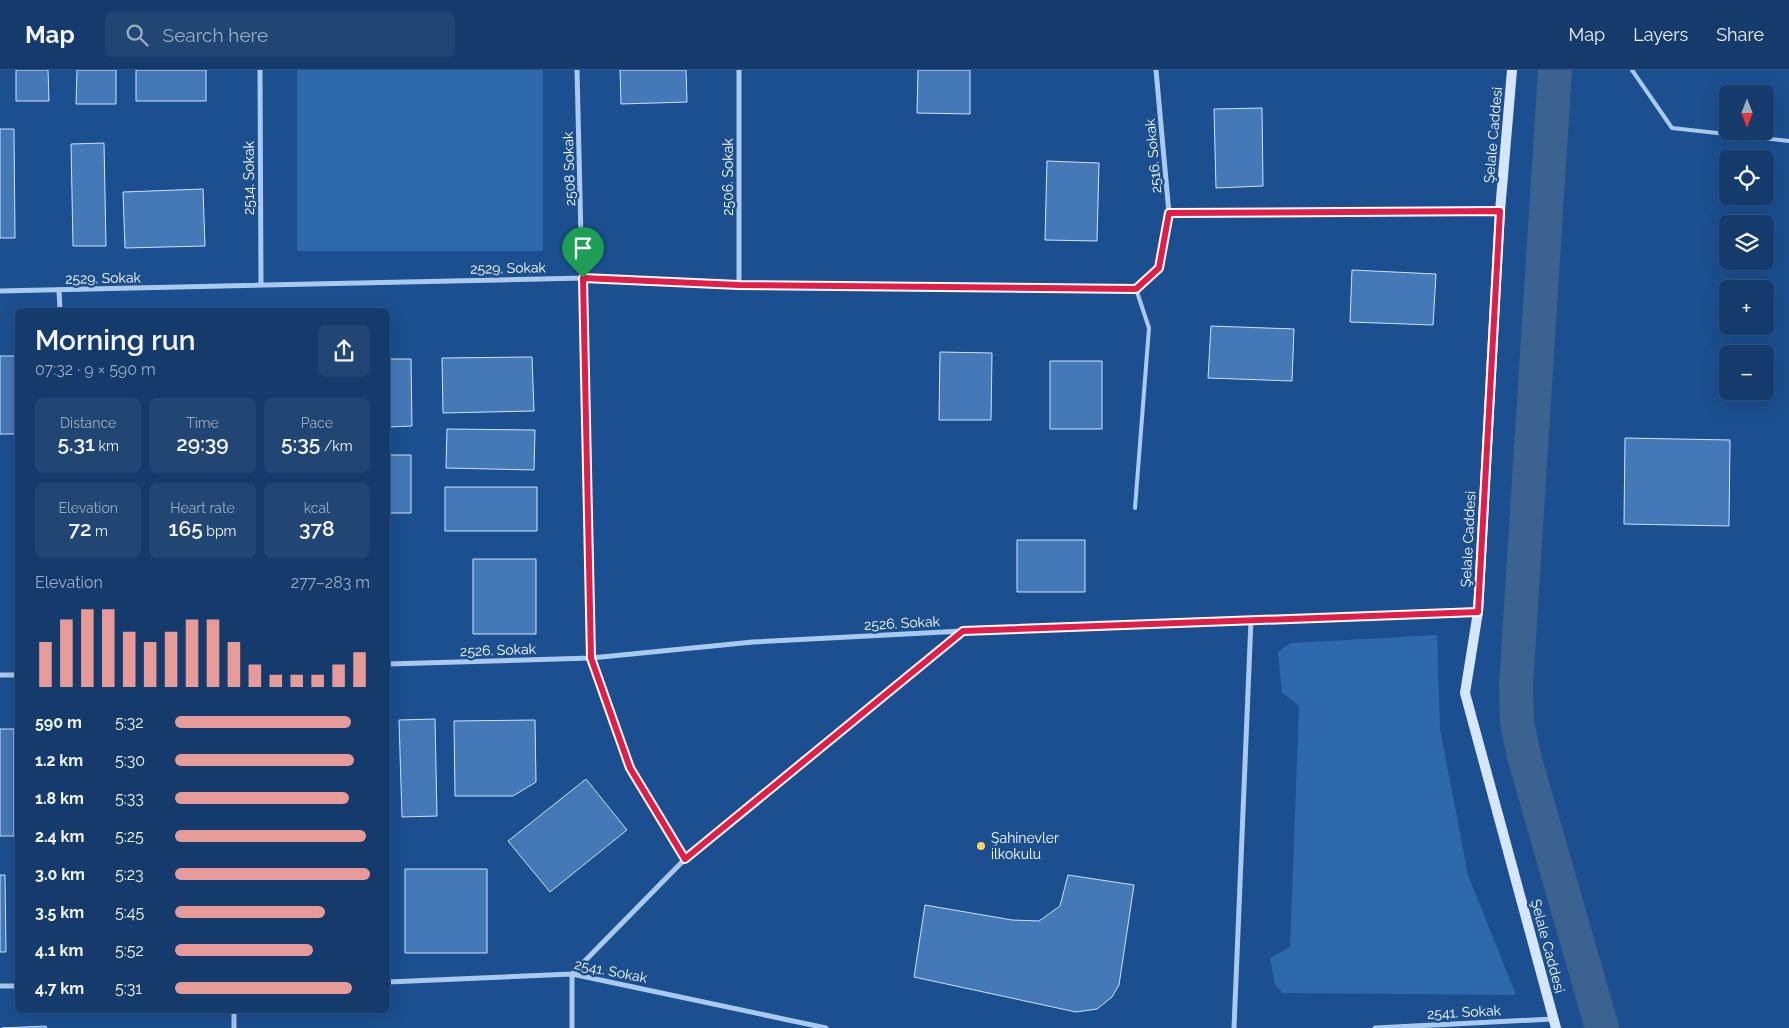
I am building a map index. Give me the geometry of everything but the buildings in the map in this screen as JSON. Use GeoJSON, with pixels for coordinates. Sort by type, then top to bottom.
{"type":"FeatureCollection","features":[{"type":"Feature","properties":{"kind":"street","name":"2514. Sokak"},"geometry":{"type":"LineString","coordinates":[[260,70],[261,285]]}},
{"type":"Feature","properties":{"kind":"street","name":"2508 Sokak"},"geometry":{"type":"LineString","coordinates":[[577,70],[591,658],[630,768],[685,859]]}},
{"type":"Feature","properties":{"kind":"street","name":"2506. Sokak"},"geometry":{"type":"LineString","coordinates":[[739,70],[739,285]]}},
{"type":"Feature","properties":{"kind":"street","name":"2516. Sokak"},"geometry":{"type":"LineString","coordinates":[[1136,289],[1159,268],[1169,213],[1156,70]]}},
{"type":"Feature","properties":{"kind":"street","name":"Şelale Caddesi"},"geometry":{"type":"LineString","coordinates":[[1512,70],[1500,211],[1478,612],[1466,693],[1555,1023]]}},
{"type":"Feature","properties":{"kind":"street"},"geometry":{"type":"LineString","coordinates":[[1169,213],[1500,211]]}},
{"type":"Feature","properties":{"kind":"street","name":"2529. Sokak"},"geometry":{"type":"LineString","coordinates":[[0,291],[583,278],[739,285],[1136,289]]}},
{"type":"Feature","properties":{"kind":"street"},"geometry":{"type":"LineString","coordinates":[[59,290],[60,308]]}},
{"type":"Feature","properties":{"kind":"street","name":"2526. Sokak"},"geometry":{"type":"LineString","coordinates":[[390,664],[591,658],[753,642],[963,631],[1478,612]]}},
{"type":"Feature","properties":{"kind":"street"},"geometry":{"type":"LineString","coordinates":[[1234,1028],[1251,620]]}},
{"type":"Feature","properties":{"kind":"street"},"geometry":{"type":"LineString","coordinates":[[572,1028],[572,974],[685,859],[963,631]]}},
{"type":"Feature","properties":{"kind":"street"},"geometry":{"type":"LineString","coordinates":[[0,674],[15,674]]}},
{"type":"Feature","properties":{"kind":"street","name":"2541. Sokak"},"geometry":{"type":"LineString","coordinates":[[390,982],[572,974],[826,1028]]}},
{"type":"Feature","properties":{"kind":"street"},"geometry":{"type":"LineString","coordinates":[[0,986],[15,986]]}},
{"type":"Feature","properties":{"kind":"street"},"geometry":{"type":"LineString","coordinates":[[234,1013],[234,1028]]}},
{"type":"Feature","properties":{"kind":"street","name":"2541. Sokak"},"geometry":{"type":"LineString","coordinates":[[1375,1028],[1555,1023]]}},
{"type":"Feature","properties":{"kind":"lane"},"geometry":{"type":"LineString","coordinates":[[1632,70],[1672,128],[1789,141]]}},
{"type":"Feature","properties":{"kind":"lane"},"geometry":{"type":"LineString","coordinates":[[1135,508],[1149,328],[1136,289]]}},
{"type":"Feature","properties":{"kind":"shaded area"},"geometry":{"type":"Polygon","coordinates":[[[297,70],[543,70],[543,251],[297,251],[297,70]]]}},
{"type":"Feature","properties":{"kind":"shaded area"},"geometry":{"type":"Polygon","coordinates":[[[1437,635],[1440,729],[1468,875],[1516,995],[1283,993],[1275,985],[1270,958],[1290,947],[1299,706],[1282,693],[1278,652],[1291,643],[1437,635]]]}},
{"type":"Feature","properties":{"kind":"waterway"},"geometry":{"type":"LineString","coordinates":[[1555,70],[1516,685],[1517,722],[1524,756],[1602,1028]]}},
{"type":"Feature","properties":{"kind":"place","name":"Şahinevler ilkokulu"},"geometry":{"type":"Point","coordinates":[981,846]}},
{"type":"Feature","properties":{"kind":"route"},"geometry":{"type":"LineString","coordinates":[[1500,211],[1478,612],[963,631],[685,859],[630,768],[591,658],[583,278],[739,285],[1136,289],[1159,268],[1169,213],[1500,211]]}}]}
